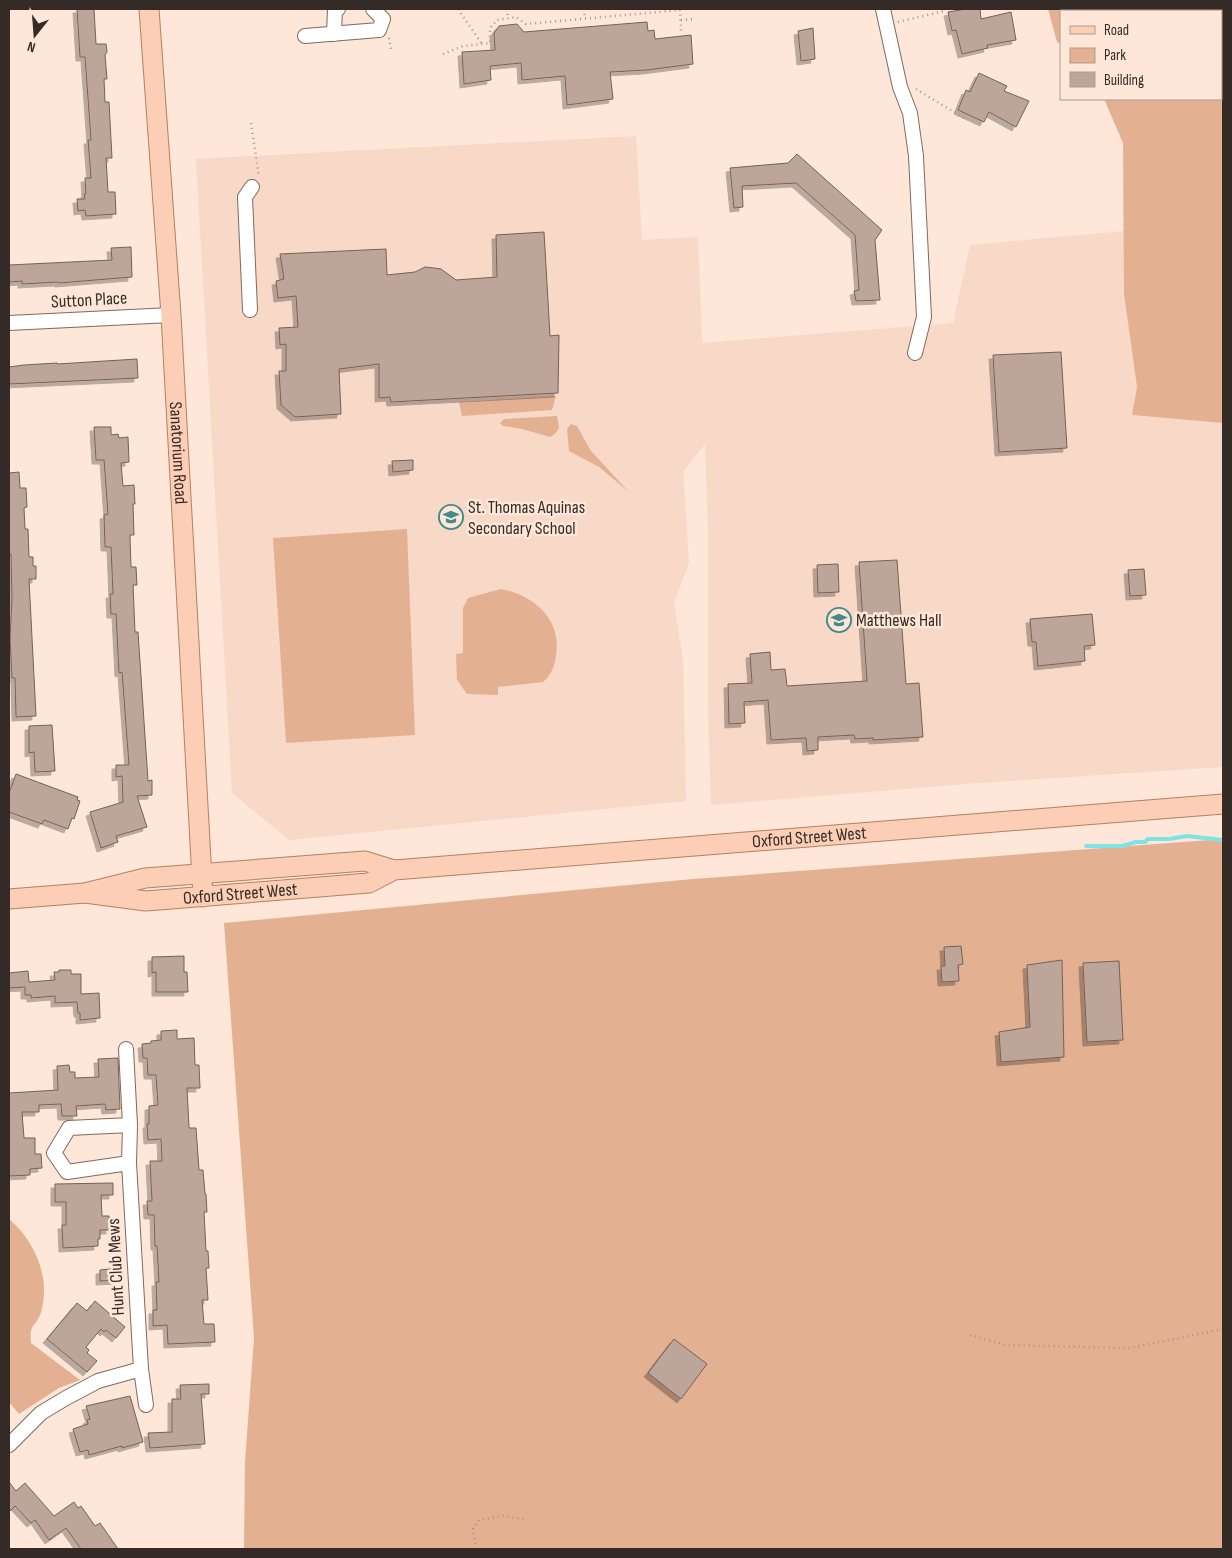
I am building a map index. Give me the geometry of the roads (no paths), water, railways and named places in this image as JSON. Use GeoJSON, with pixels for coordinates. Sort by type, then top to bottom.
{"type":"FeatureCollection","features":[{"type":"Feature","properties":{"kind":"main road","name":"Sanatorium Road"},"geometry":{"type":"LineString","coordinates":[[149,9],[171,315],[203,896]]}},
{"type":"Feature","properties":{"kind":"main road","name":"Oxford Street West"},"geometry":{"type":"LineString","coordinates":[[9,899],[85,893],[144,878],[201,873],[365,861],[394,870],[1223,804]]}},
{"type":"Feature","properties":{"kind":"main road","name":"Oxford Street West"},"geometry":{"type":"LineString","coordinates":[[85,893],[146,902],[369,883],[394,870]]}},
{"type":"Feature","properties":{"kind":"street"},"geometry":{"type":"LineString","coordinates":[[334,34],[335,9],[338,9]]}},
{"type":"Feature","properties":{"kind":"street"},"geometry":{"type":"LineString","coordinates":[[305,36],[379,30],[383,19],[373,9]]}},
{"type":"Feature","properties":{"kind":"street"},"geometry":{"type":"LineString","coordinates":[[883,9],[900,79],[900,87],[910,113],[916,156],[924,317],[915,353]]}},
{"type":"Feature","properties":{"kind":"street"},"geometry":{"type":"LineString","coordinates":[[250,310],[245,197],[256,182]]}},
{"type":"Feature","properties":{"kind":"street","name":"Sutton Place"},"geometry":{"type":"LineString","coordinates":[[9,323],[171,315]]}},
{"type":"Feature","properties":{"kind":"street","name":"Hunt Club Mews"},"geometry":{"type":"LineString","coordinates":[[126,1049],[130,1126],[129,1163],[141,1368],[146,1404]]}},
{"type":"Feature","properties":{"kind":"street"},"geometry":{"type":"LineString","coordinates":[[129,1163],[67,1172],[54,1153],[69,1128],[130,1126]]}},
{"type":"Feature","properties":{"kind":"street"},"geometry":{"type":"LineString","coordinates":[[9,1445],[41,1412],[98,1381],[141,1368]]}},
{"type":"Feature","properties":{"kind":"waterway"},"geometry":{"type":"LineString","coordinates":[[1086,846],[1122,846],[1136,842],[1145,842],[1148,839],[1169,839],[1187,836],[1223,840]]}},
{"type":"Feature","properties":{"kind":"place","name":"St. Thomas Aquinas Secondary School"},"geometry":{"type":"Point","coordinates":[451,517]}},
{"type":"Feature","properties":{"kind":"place","name":"Matthews Hall"},"geometry":{"type":"Point","coordinates":[839,620]}}]}
